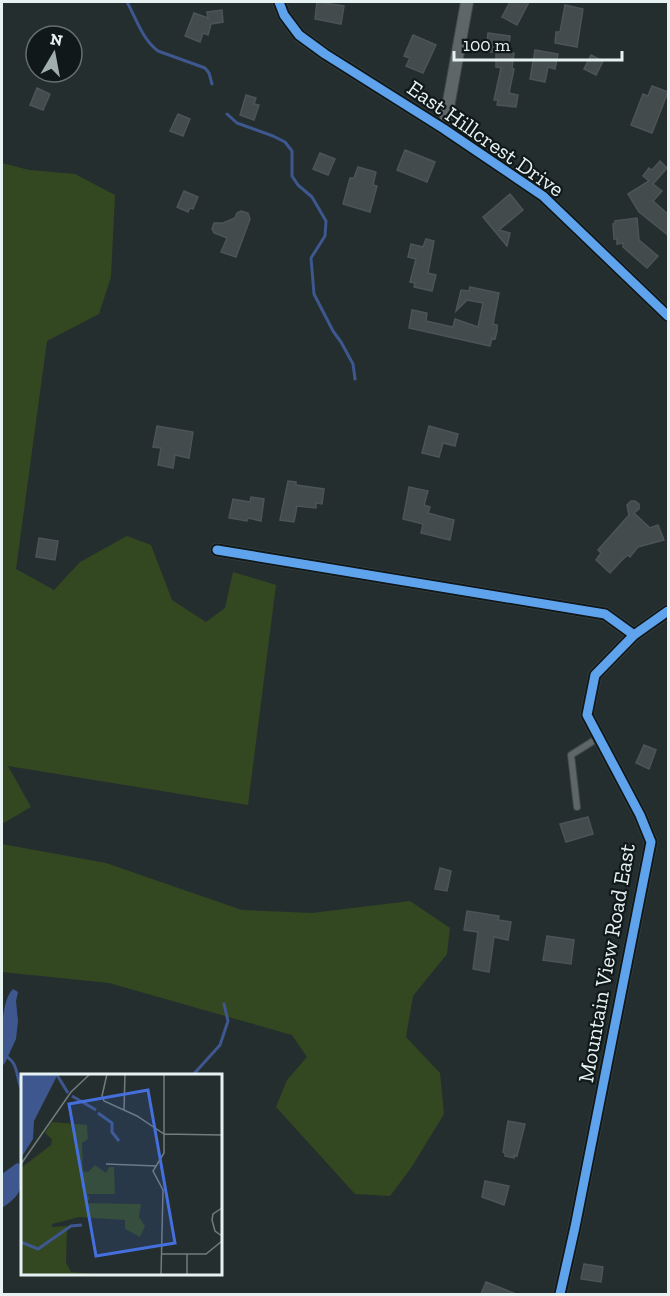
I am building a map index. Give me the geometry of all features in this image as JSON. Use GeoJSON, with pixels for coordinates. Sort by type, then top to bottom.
{"type":"FeatureCollection","features":[{"type":"Feature","properties":{"kind":"street","name":"East Hillcrest Drive"},"geometry":{"type":"LineString","coordinates":[[279,2],[284,15],[299,35],[543,196],[669,316]]}},
{"type":"Feature","properties":{"kind":"street"},"geometry":{"type":"LineString","coordinates":[[444,129],[467,2]]}},
{"type":"Feature","properties":{"kind":"street"},"geometry":{"type":"LineString","coordinates":[[217,550],[605,614],[634,635]]}},
{"type":"Feature","properties":{"kind":"street","name":"Mountain View Road East"},"geometry":{"type":"LineString","coordinates":[[560,1294],[651,842],[640,815],[587,715],[595,675],[634,635],[669,611]]}},
{"type":"Feature","properties":{"kind":"lane"},"geometry":{"type":"LineString","coordinates":[[578,807],[570,755],[598,738]]}},
{"type":"Feature","properties":{"kind":"green space"},"geometry":{"type":"Polygon","coordinates":[[[2,163],[29,170],[75,174],[115,195],[111,277],[99,314],[47,341],[16,569],[54,590],[80,562],[127,536],[151,545],[172,600],[206,622],[225,608],[233,572],[276,585],[248,805],[8,766],[31,807],[2,824],[2,163]]]}},
{"type":"Feature","properties":{"kind":"green space"},"geometry":{"type":"Polygon","coordinates":[[[2,844],[106,863],[242,910],[312,913],[410,901],[450,928],[447,954],[413,996],[406,1037],[440,1073],[444,1114],[411,1168],[390,1196],[355,1194],[276,1107],[287,1080],[307,1057],[292,1035],[109,983],[2,972],[2,844]]]}},
{"type":"Feature","properties":{"kind":"water"},"geometry":{"type":"Polygon","coordinates":[[[13,989],[18,992],[16,1039],[2,1066],[4,1013],[13,989]]]}},
{"type":"Feature","properties":{"kind":"water"},"geometry":{"type":"Polygon","coordinates":[[[17,1163],[21,1165],[20,1190],[14,1199],[2,1208],[2,1174],[17,1163]]]}},
{"type":"Feature","properties":{"kind":"building"},"geometry":{"type":"Polygon","coordinates":[[[317,2],[344,6],[341,24],[315,19],[317,2]]]}},
{"type":"Feature","properties":{"kind":"building"},"geometry":{"type":"Polygon","coordinates":[[[510,2],[529,2],[517,25],[502,17],[510,2]]]}},
{"type":"Feature","properties":{"kind":"building"},"geometry":{"type":"Polygon","coordinates":[[[565,5],[583,9],[577,47],[555,43],[556,32],[560,32],[565,5]]]}},
{"type":"Feature","properties":{"kind":"building"},"geometry":{"type":"Polygon","coordinates":[[[222,10],[223,22],[211,24],[208,35],[203,33],[200,42],[185,36],[194,13],[208,18],[207,12],[222,10]]]}},
{"type":"Feature","properties":{"kind":"building"},"geometry":{"type":"Polygon","coordinates":[[[488,33],[510,36],[508,52],[514,53],[512,68],[514,69],[509,93],[518,95],[516,107],[497,105],[498,100],[494,100],[501,68],[496,67],[496,53],[486,51],[488,33]]]}},
{"type":"Feature","properties":{"kind":"building"},"geometry":{"type":"Polygon","coordinates":[[[413,35],[436,45],[423,73],[406,66],[410,58],[404,56],[413,35]]]}},
{"type":"Feature","properties":{"kind":"building"},"geometry":{"type":"Polygon","coordinates":[[[535,50],[558,54],[555,69],[548,67],[545,82],[530,79],[535,50]]]}},
{"type":"Feature","properties":{"kind":"building"},"geometry":{"type":"Polygon","coordinates":[[[591,55],[603,61],[596,75],[584,69],[591,55]]]}},
{"type":"Feature","properties":{"kind":"building"},"geometry":{"type":"Polygon","coordinates":[[[652,86],[668,92],[652,133],[631,125],[643,94],[648,96],[652,86]]]}},
{"type":"Feature","properties":{"kind":"building"},"geometry":{"type":"Polygon","coordinates":[[[37,88],[50,94],[43,110],[30,105],[37,88]]]}},
{"type":"Feature","properties":{"kind":"building"},"geometry":{"type":"Polygon","coordinates":[[[246,95],[256,98],[254,104],[259,105],[254,120],[240,115],[246,95]]]}},
{"type":"Feature","properties":{"kind":"building"},"geometry":{"type":"Polygon","coordinates":[[[178,114],[190,119],[183,136],[170,131],[178,114]]]}},
{"type":"Feature","properties":{"kind":"building"},"geometry":{"type":"Polygon","coordinates":[[[405,150],[435,162],[427,182],[397,170],[405,150]]]}},
{"type":"Feature","properties":{"kind":"building"},"geometry":{"type":"Polygon","coordinates":[[[320,153],[335,159],[328,175],[313,169],[320,153]]]}},
{"type":"Feature","properties":{"kind":"building"},"geometry":{"type":"Polygon","coordinates":[[[660,161],[667,168],[653,184],[662,191],[653,201],[669,215],[669,236],[639,212],[628,194],[649,181],[643,176],[649,168],[652,170],[660,161]]]}},
{"type":"Feature","properties":{"kind":"building"},"geometry":{"type":"Polygon","coordinates":[[[358,167],[376,172],[373,185],[377,186],[370,212],[343,204],[350,178],[354,178],[358,167]]]}},
{"type":"Feature","properties":{"kind":"building"},"geometry":{"type":"Polygon","coordinates":[[[184,191],[198,197],[193,209],[190,208],[188,212],[177,207],[184,191]]]}},
{"type":"Feature","properties":{"kind":"building"},"geometry":{"type":"Polygon","coordinates":[[[510,194],[523,210],[499,230],[510,233],[507,246],[483,217],[510,194]]]}},
{"type":"Feature","properties":{"kind":"building"},"geometry":{"type":"Polygon","coordinates":[[[241,211],[248,213],[250,219],[236,257],[221,252],[227,238],[214,233],[212,229],[214,223],[223,223],[235,218],[241,211]]]}},
{"type":"Feature","properties":{"kind":"building"},"geometry":{"type":"Polygon","coordinates":[[[637,218],[639,240],[658,256],[647,268],[623,247],[623,243],[617,244],[617,239],[614,239],[613,224],[615,221],[637,218]]]}},
{"type":"Feature","properties":{"kind":"building"},"geometry":{"type":"Polygon","coordinates":[[[426,239],[434,241],[428,273],[436,275],[432,291],[414,287],[415,283],[410,282],[416,259],[408,257],[411,244],[423,247],[426,239]]]}},
{"type":"Feature","properties":{"kind":"building"},"geometry":{"type":"Polygon","coordinates":[[[470,287],[499,293],[493,324],[497,325],[497,331],[490,346],[409,328],[412,310],[427,313],[426,321],[453,327],[455,319],[478,327],[483,303],[467,300],[456,311],[461,290],[469,291],[470,287]]]}},
{"type":"Feature","properties":{"kind":"building"},"geometry":{"type":"Polygon","coordinates":[[[157,426],[193,432],[189,458],[175,455],[173,468],[158,465],[161,448],[153,447],[157,426]]]}},
{"type":"Feature","properties":{"kind":"building"},"geometry":{"type":"Polygon","coordinates":[[[429,426],[458,434],[455,446],[443,443],[439,457],[422,453],[429,426]]]}},
{"type":"Feature","properties":{"kind":"building"},"geometry":{"type":"Polygon","coordinates":[[[288,481],[296,482],[296,485],[324,489],[322,504],[316,503],[316,508],[297,506],[294,522],[280,520],[288,481]]]}},
{"type":"Feature","properties":{"kind":"building"},"geometry":{"type":"Polygon","coordinates":[[[409,487],[428,491],[424,505],[430,507],[428,513],[454,520],[450,540],[421,533],[423,524],[403,519],[409,487]]]}},
{"type":"Feature","properties":{"kind":"building"},"geometry":{"type":"Polygon","coordinates":[[[251,497],[264,499],[261,521],[229,518],[233,499],[250,502],[251,497]]]}},
{"type":"Feature","properties":{"kind":"building"},"geometry":{"type":"Polygon","coordinates":[[[631,501],[639,504],[639,509],[634,513],[650,528],[658,525],[664,540],[638,547],[630,557],[628,555],[623,559],[610,573],[596,560],[601,553],[598,550],[629,515],[627,505],[631,501]]]}},
{"type":"Feature","properties":{"kind":"building"},"geometry":{"type":"Polygon","coordinates":[[[39,538],[58,541],[55,560],[36,557],[39,538]]]}},
{"type":"Feature","properties":{"kind":"building"},"geometry":{"type":"Polygon","coordinates":[[[644,745],[656,750],[649,769],[636,763],[644,745]]]}},
{"type":"Feature","properties":{"kind":"building"},"geometry":{"type":"Polygon","coordinates":[[[588,817],[593,834],[566,842],[560,824],[588,817]]]}},
{"type":"Feature","properties":{"kind":"building"},"geometry":{"type":"Polygon","coordinates":[[[440,868],[451,871],[447,891],[435,889],[440,868]]]}},
{"type":"Feature","properties":{"kind":"building"},"geometry":{"type":"Polygon","coordinates":[[[467,911],[499,916],[498,920],[511,922],[508,940],[494,937],[489,972],[473,969],[478,932],[464,930],[467,911]]]}},
{"type":"Feature","properties":{"kind":"building"},"geometry":{"type":"Polygon","coordinates":[[[547,936],[574,940],[571,964],[543,960],[547,936]]]}},
{"type":"Feature","properties":{"kind":"building"},"geometry":{"type":"Polygon","coordinates":[[[508,1121],[525,1124],[517,1156],[514,1155],[514,1158],[505,1156],[503,1152],[508,1121]]]}},
{"type":"Feature","properties":{"kind":"building"},"geometry":{"type":"Polygon","coordinates":[[[485,1181],[509,1186],[504,1205],[482,1197],[485,1181]]]}},
{"type":"Feature","properties":{"kind":"building"},"geometry":{"type":"Polygon","coordinates":[[[584,1264],[603,1267],[601,1282],[581,1279],[584,1264]]]}},
{"type":"Feature","properties":{"kind":"building"},"geometry":{"type":"Polygon","coordinates":[[[486,1282],[516,1294],[481,1294],[486,1282]]]}},
{"type":"Feature","properties":{"kind":"waterway"},"geometry":{"type":"LineString","coordinates":[[127,2],[152,46],[158,51],[205,68],[212,84]]}},
{"type":"Feature","properties":{"kind":"waterway"},"geometry":{"type":"LineString","coordinates":[[227,114],[237,123],[285,142],[292,151],[292,176],[298,185],[312,197],[326,221],[325,236],[311,258],[314,294],[353,364],[355,379]]}},
{"type":"Feature","properties":{"kind":"waterway"},"geometry":{"type":"LineString","coordinates":[[194,1074],[220,1045],[228,1021],[224,1004]]}},
{"type":"Feature","properties":{"kind":"waterway"},"geometry":{"type":"LineString","coordinates":[[2,1054],[12,1061],[21,1088]]}},
{"type":"Feature","properties":{"kind":"cycle path"},"geometry":{"type":"LineString","coordinates":[[279,2],[284,15],[299,35],[543,196],[668,316]]}},
{"type":"Feature","properties":{"kind":"cycle path"},"geometry":{"type":"LineString","coordinates":[[217,550],[605,614],[634,635]]}},
{"type":"Feature","properties":{"kind":"cycle path"},"geometry":{"type":"LineString","coordinates":[[560,1294],[651,842],[640,815],[587,715],[595,675],[634,635],[668,611]]}}]}
